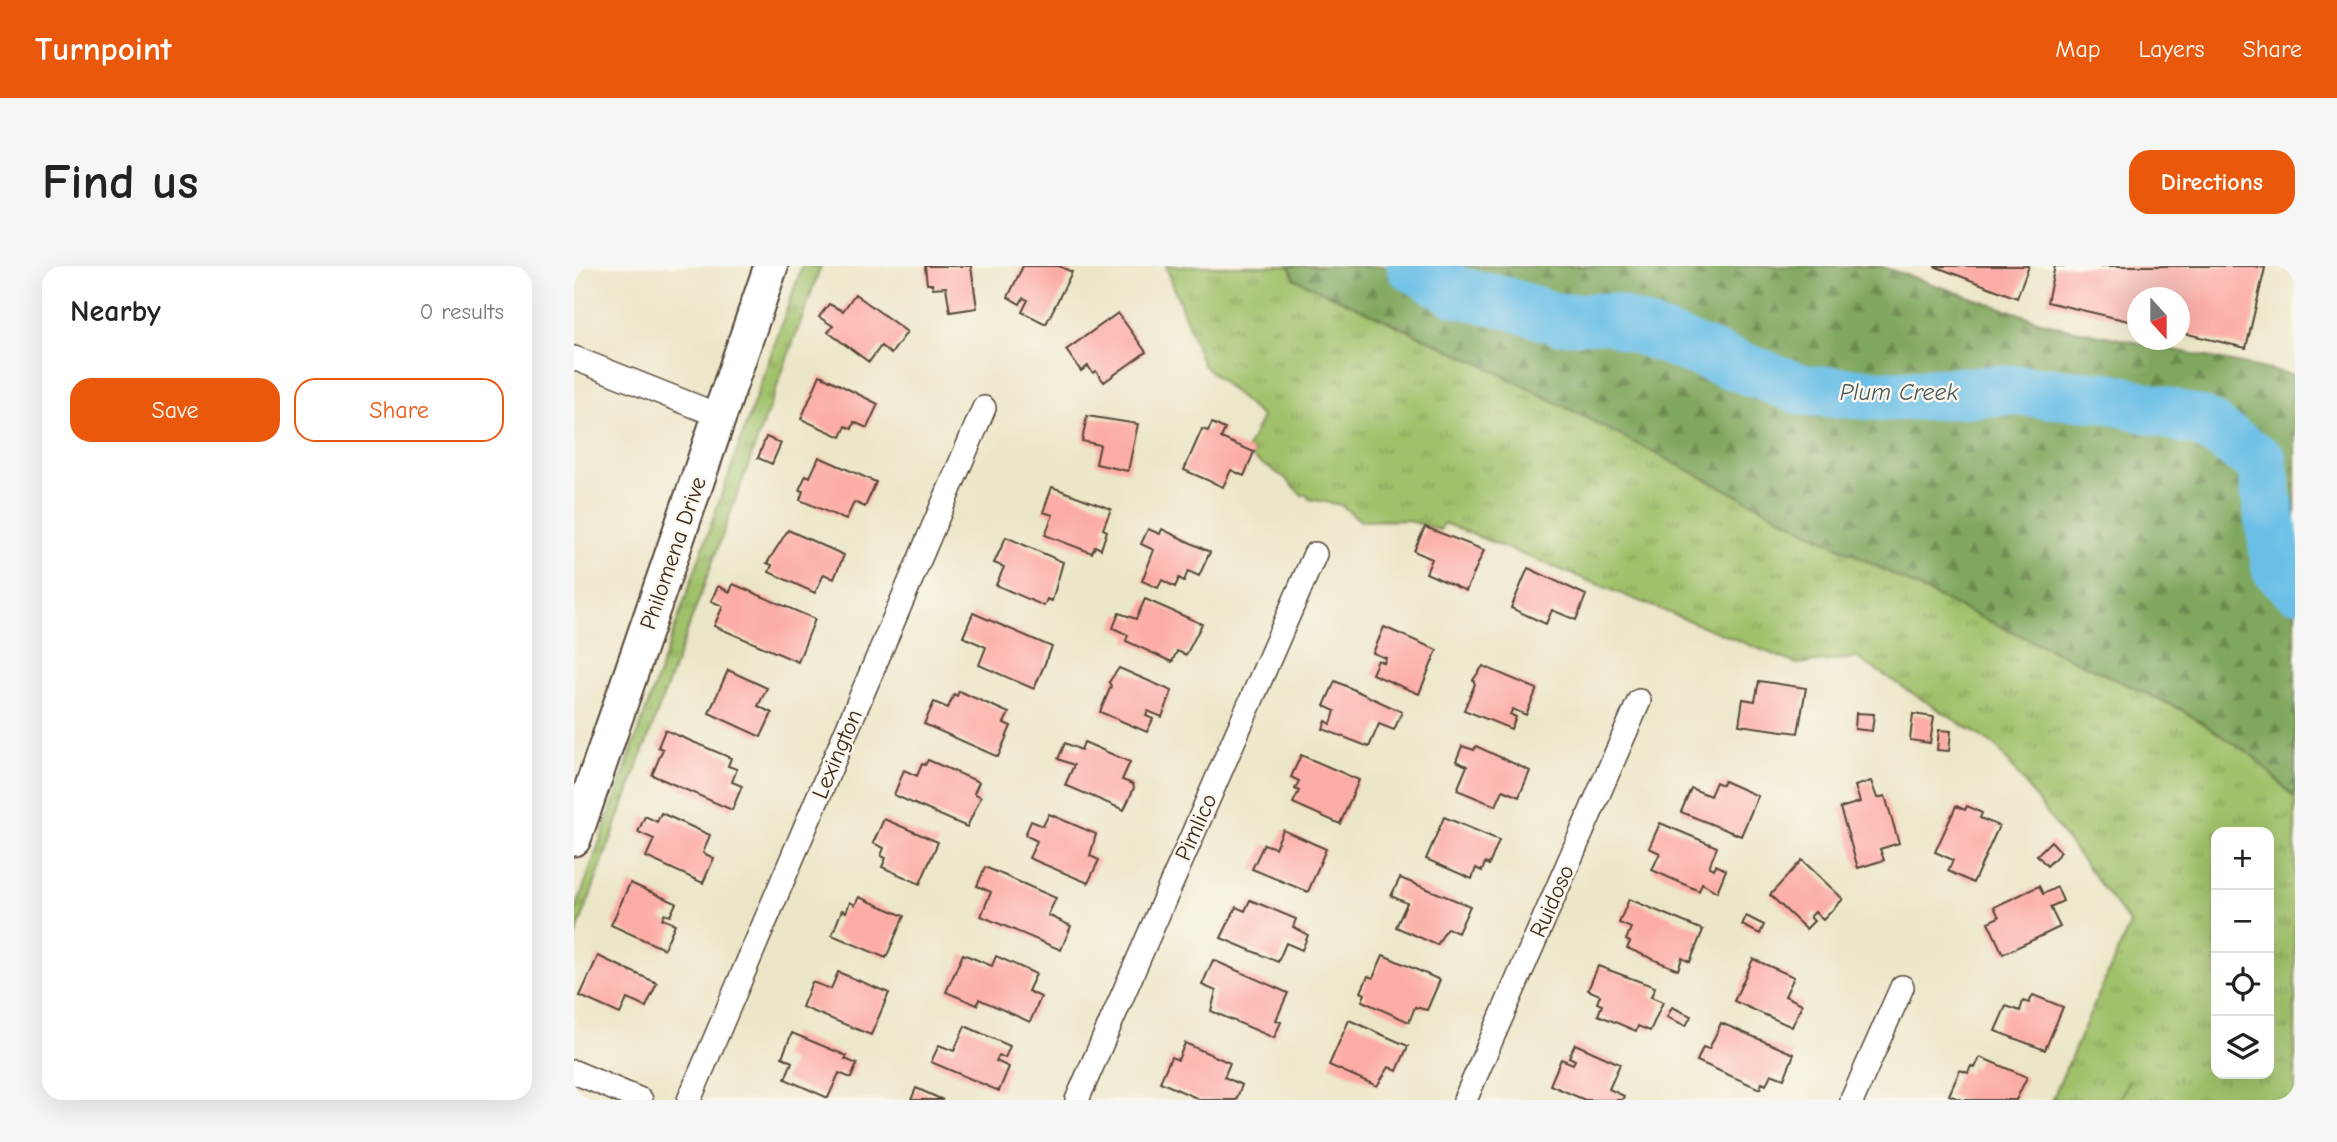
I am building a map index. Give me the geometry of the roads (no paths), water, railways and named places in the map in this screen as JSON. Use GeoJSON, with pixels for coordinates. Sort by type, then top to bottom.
{"type":"FeatureCollection","features":[{"type":"Feature","properties":{"kind":"street","name":"Philomena Drive"},"geometry":{"type":"LineString","coordinates":[[574,839],[771,266]]}},
{"type":"Feature","properties":{"kind":"street"},"geometry":{"type":"LineString","coordinates":[[574,358],[720,416]]}},
{"type":"Feature","properties":{"kind":"street","name":"Lexington"},"geometry":{"type":"LineString","coordinates":[[689,1100],[984,408]]}},
{"type":"Feature","properties":{"kind":"street","name":"Pimlico"},"geometry":{"type":"LineString","coordinates":[[1077,1100],[1315,554]]}},
{"type":"Feature","properties":{"kind":"street","name":"Ruidoso"},"geometry":{"type":"LineString","coordinates":[[1465,1100],[1639,701]]}},
{"type":"Feature","properties":{"kind":"street"},"geometry":{"type":"LineString","coordinates":[[1852,1100],[1902,987]]}},
{"type":"Feature","properties":{"kind":"street"},"geometry":{"type":"LineString","coordinates":[[574,1072],[641,1100]]}},
{"type":"Feature","properties":{"kind":"waterway","name":"Plum Creek"},"geometry":{"type":"LineString","coordinates":[[1412,266],[1457,292],[1504,302],[1557,319],[1609,318],[1803,390],[1893,396],[2013,390],[2110,398],[2204,423],[2262,462],[2277,568],[2295,586]]}}]}
